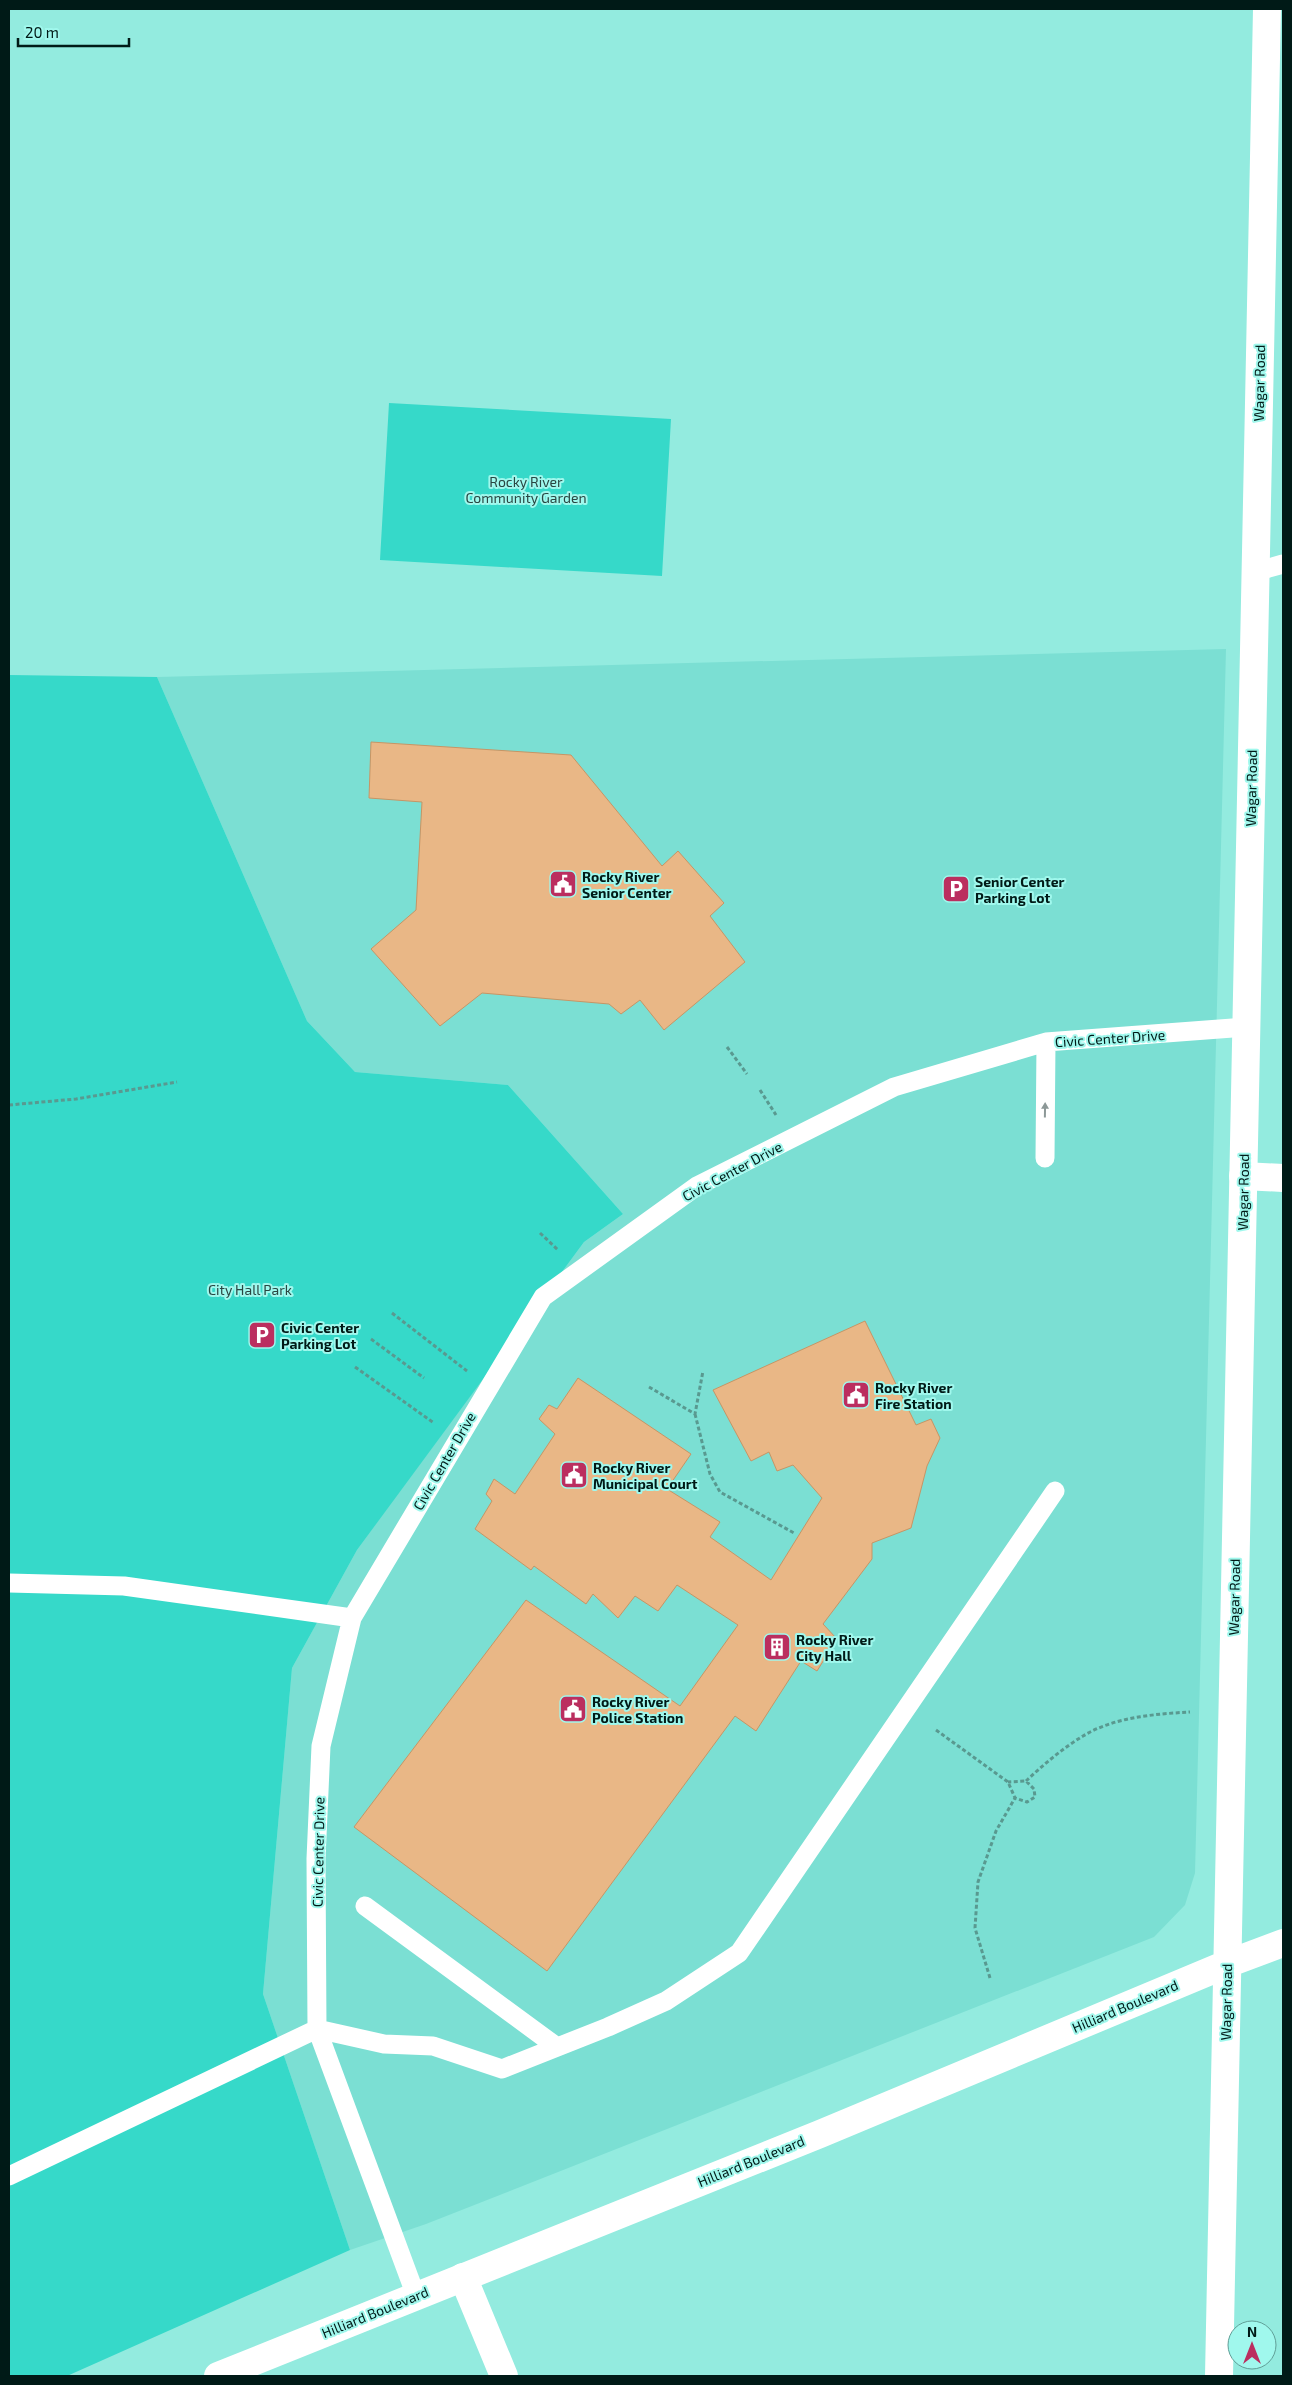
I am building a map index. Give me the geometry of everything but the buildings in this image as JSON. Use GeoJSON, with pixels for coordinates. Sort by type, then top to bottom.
{"type":"FeatureCollection","features":[{"type":"Feature","properties":{"kind":"main road","name":"Wagar Road"},"geometry":{"type":"LineString","coordinates":[[1219,2376],[1267,9]]}},
{"type":"Feature","properties":{"kind":"main road"},"geometry":{"type":"LineString","coordinates":[[1243,1176],[1283,1178]]}},
{"type":"Feature","properties":{"kind":"main road","name":"Hilliard Boulevard"},"geometry":{"type":"LineString","coordinates":[[218,2376],[820,2134],[1227,1964],[1283,1943]]}},
{"type":"Feature","properties":{"kind":"main road"},"geometry":{"type":"LineString","coordinates":[[463,2277],[504,2376]]}},
{"type":"Feature","properties":{"kind":"lane"},"geometry":{"type":"LineString","coordinates":[[1255,572],[1283,564]]}},
{"type":"Feature","properties":{"kind":"lane"},"geometry":{"type":"LineString","coordinates":[[1255,572],[1283,579]]}},
{"type":"Feature","properties":{"kind":"lane","name":"Civic Center Drive"},"geometry":{"type":"LineString","coordinates":[[416,2296],[317,2029],[316,1859],[322,1746],[352,1618],[456,1440],[543,1297],[697,1186],[894,1086],[1046,1042],[1246,1028]]}},
{"type":"Feature","properties":{"kind":"lane"},"geometry":{"type":"LineString","coordinates":[[1045,1158],[1046,1042]]}},
{"type":"Feature","properties":{"kind":"lane"},"geometry":{"type":"LineString","coordinates":[[9,2176],[317,2029],[384,2044],[433,2046],[502,2069],[557,2048],[666,2001],[739,1953],[1055,1491]]}},
{"type":"Feature","properties":{"kind":"lane"},"geometry":{"type":"LineString","coordinates":[[9,1583],[124,1586],[352,1618]]}},
{"type":"Feature","properties":{"kind":"lane"},"geometry":{"type":"LineString","coordinates":[[365,1906],[557,2048]]}},
{"type":"Feature","properties":{"kind":"path"},"geometry":{"type":"LineString","coordinates":[[728,1046],[747,1074]]}},
{"type":"Feature","properties":{"kind":"path"},"geometry":{"type":"LineString","coordinates":[[9,1105],[76,1099],[177,1082]]}},
{"type":"Feature","properties":{"kind":"path"},"geometry":{"type":"LineString","coordinates":[[392,1313],[442,1352]]}},
{"type":"Feature","properties":{"kind":"path"},"geometry":{"type":"LineString","coordinates":[[371,1339],[424,1378]]}},
{"type":"Feature","properties":{"kind":"path"},"geometry":{"type":"LineString","coordinates":[[355,1368],[406,1401],[456,1440]]}},
{"type":"Feature","properties":{"kind":"path"},"geometry":{"type":"LineString","coordinates":[[702,1371],[695,1414],[710,1474],[720,1492],[794,1533]]}},
{"type":"Feature","properties":{"kind":"path"},"geometry":{"type":"LineString","coordinates":[[649,1386],[695,1414]]}},
{"type":"Feature","properties":{"kind":"path"},"geometry":{"type":"LineString","coordinates":[[1008,1782],[1026,1781],[1084,1735],[1114,1724],[1153,1714],[1190,1712]]}},
{"type":"Feature","properties":{"kind":"path"},"geometry":{"type":"LineString","coordinates":[[936,1730],[1008,1782],[1015,1798],[1027,1802],[1036,1797],[1034,1789],[1026,1781]]}},
{"type":"Feature","properties":{"kind":"path"},"geometry":{"type":"LineString","coordinates":[[990,1978],[975,1928],[978,1882],[996,1831],[1015,1798]]}},
{"type":"Feature","properties":{"kind":"shaded area"},"geometry":{"type":"Polygon","coordinates":[[[1226,649],[1195,1873],[1185,1905],[1154,1937],[426,2224],[350,2250],[263,1994],[292,1668],[357,1550],[394,1499],[584,1242],[623,1214],[508,1085],[355,1072],[307,1021],[157,677],[1226,649]]]}},
{"type":"Feature","properties":{"kind":"green space","name":"Rocky River Community Garden"},"geometry":{"type":"Polygon","coordinates":[[[389,403],[671,419],[662,576],[380,560],[389,403]]]}},
{"type":"Feature","properties":{"kind":"green space","name":"City Hall Park"},"geometry":{"type":"Polygon","coordinates":[[[9,675],[157,677],[307,1021],[355,1072],[508,1085],[623,1214],[584,1242],[357,1550],[292,1668],[263,1994],[350,2250],[67,2376],[9,2376],[9,675]]]}},
{"type":"Feature","properties":{"kind":"place","name":"Rocky River Senior Center"},"geometry":{"type":"Point","coordinates":[563,884]}},
{"type":"Feature","properties":{"kind":"place","name":"Senior Center Parking Lot"},"geometry":{"type":"Point","coordinates":[956,889]}},
{"type":"Feature","properties":{"kind":"place","name":"Civic Center Parking Lot"},"geometry":{"type":"Point","coordinates":[262,1335]}},
{"type":"Feature","properties":{"kind":"place","name":"Rocky River Fire Station"},"geometry":{"type":"Point","coordinates":[856,1395]}},
{"type":"Feature","properties":{"kind":"place","name":"Rocky River Municipal Court"},"geometry":{"type":"Point","coordinates":[574,1475]}},
{"type":"Feature","properties":{"kind":"place","name":"Rocky River City Hall"},"geometry":{"type":"Point","coordinates":[777,1647]}},
{"type":"Feature","properties":{"kind":"place","name":"Rocky River Police Station"},"geometry":{"type":"Point","coordinates":[573,1709]}}]}
